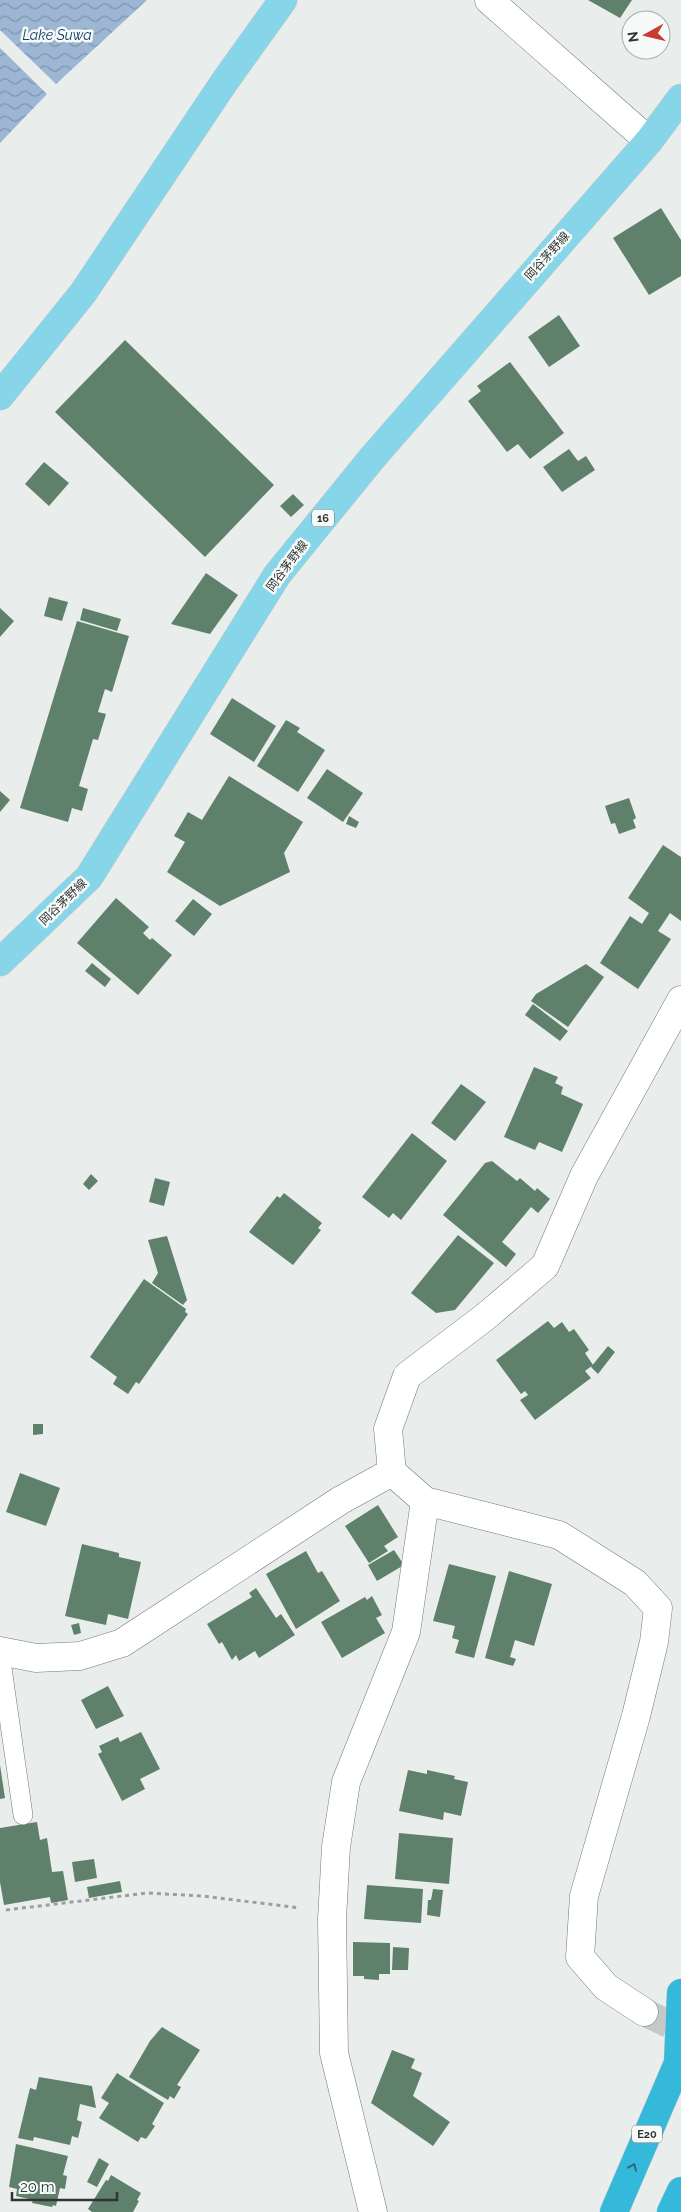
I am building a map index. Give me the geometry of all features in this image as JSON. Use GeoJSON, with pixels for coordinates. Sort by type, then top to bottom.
{"type":"FeatureCollection","features":[{"type":"Feature","properties":{"kind":"highway"},"geometry":{"type":"LineString","coordinates":[[680,2059],[681,1993]]}},
{"type":"Feature","properties":{"kind":"highway","name":"E20"},"geometry":{"type":"LineString","coordinates":[[614,2212],[680,2059]]}},
{"type":"Feature","properties":{"kind":"highway"},"geometry":{"type":"LineString","coordinates":[[670,2212],[681,2191]]}},
{"type":"Feature","properties":{"kind":"main road"},"geometry":{"type":"LineString","coordinates":[[0,396],[83,294],[225,81],[282,0]]}},
{"type":"Feature","properties":{"kind":"main road","name":"岡谷茅野線"},"geometry":{"type":"LineString","coordinates":[[0,962],[88,877],[277,575],[379,450],[649,141],[681,98]]}},
{"type":"Feature","properties":{"kind":"street"},"geometry":{"type":"LineString","coordinates":[[489,0],[649,141]]}},
{"type":"Feature","properties":{"kind":"street"},"geometry":{"type":"LineString","coordinates":[[644,2012],[606,1986],[580,1956],[584,1896],[636,1716],[654,1642],[658,1608],[635,1583],[559,1535],[425,1501],[392,1472],[388,1429],[407,1376],[485,1317],[545,1266],[584,1176],[681,1000]]}},
{"type":"Feature","properties":{"kind":"street"},"geometry":{"type":"LineString","coordinates":[[0,1653],[36,1658],[80,1656],[122,1643],[342,1500],[392,1472]]}},
{"type":"Feature","properties":{"kind":"street"},"geometry":{"type":"LineString","coordinates":[[373,2212],[334,2053],[333,1912],[336,1847],[346,1782],[406,1632],[425,1501]]}},
{"type":"Feature","properties":{"kind":"lane"},"geometry":{"type":"LineString","coordinates":[[0,1653],[22,1815]]}},
{"type":"Feature","properties":{"kind":"path"},"geometry":{"type":"LineString","coordinates":[[6,1910],[148,1893],[203,1896],[333,1912]]}},
{"type":"Feature","properties":{"kind":"water","name":"Lake Suwa"},"geometry":{"type":"Polygon","coordinates":[[[0,0],[147,0],[56,84],[0,30],[0,0]]]}},
{"type":"Feature","properties":{"kind":"water","name":"Lake Suwa"},"geometry":{"type":"Polygon","coordinates":[[[0,48],[47,94],[0,143],[0,48]]]}},
{"type":"Feature","properties":{"kind":"building"},"geometry":{"type":"Polygon","coordinates":[[[588,0],[632,0],[625,10],[621,10],[620,18],[588,0]]]}},
{"type":"Feature","properties":{"kind":"building"},"geometry":{"type":"Polygon","coordinates":[[[661,208],[681,240],[681,276],[649,295],[613,238],[661,208]]]}},
{"type":"Feature","properties":{"kind":"building"},"geometry":{"type":"Polygon","coordinates":[[[559,315],[580,346],[549,367],[528,337],[559,315]]]}},
{"type":"Feature","properties":{"kind":"building"},"geometry":{"type":"Polygon","coordinates":[[[125,340],[274,485],[205,557],[55,412],[125,340]]]}},
{"type":"Feature","properties":{"kind":"building"},"geometry":{"type":"Polygon","coordinates":[[[510,362],[564,433],[530,459],[518,444],[507,452],[468,401],[481,391],[477,386],[510,362]]]}},
{"type":"Feature","properties":{"kind":"building"},"geometry":{"type":"Polygon","coordinates":[[[569,449],[578,461],[586,456],[595,470],[562,492],[543,467],[569,449]]]}},
{"type":"Feature","properties":{"kind":"building"},"geometry":{"type":"Polygon","coordinates":[[[44,462],[69,483],[49,506],[25,484],[44,462]]]}},
{"type":"Feature","properties":{"kind":"building"},"geometry":{"type":"Polygon","coordinates":[[[293,494],[304,505],[291,517],[280,506],[293,494]]]}},
{"type":"Feature","properties":{"kind":"building"},"geometry":{"type":"Polygon","coordinates":[[[206,573],[238,595],[210,634],[171,624],[206,573]]]}},
{"type":"Feature","properties":{"kind":"building"},"geometry":{"type":"Polygon","coordinates":[[[49,597],[68,602],[62,621],[44,616],[49,597]]]}},
{"type":"Feature","properties":{"kind":"building"},"geometry":{"type":"Polygon","coordinates":[[[0,608],[14,621],[0,637],[0,608]]]}},
{"type":"Feature","properties":{"kind":"building"},"geometry":{"type":"Polygon","coordinates":[[[83,608],[121,619],[117,631],[80,620],[83,608]]]}},
{"type":"Feature","properties":{"kind":"building"},"geometry":{"type":"Polygon","coordinates":[[[77,621],[129,636],[112,692],[105,689],[98,712],[106,714],[98,740],[93,739],[79,786],[88,789],[82,811],[72,808],[68,822],[20,808],[77,621]]]}},
{"type":"Feature","properties":{"kind":"building"},"geometry":{"type":"Polygon","coordinates":[[[232,698],[276,726],[254,762],[210,734],[232,698]]]}},
{"type":"Feature","properties":{"kind":"building"},"geometry":{"type":"Polygon","coordinates":[[[286,720],[300,728],[297,732],[325,750],[298,792],[257,766],[286,720]]]}},
{"type":"Feature","properties":{"kind":"building"},"geometry":{"type":"Polygon","coordinates":[[[327,769],[363,793],[343,822],[307,798],[327,769]]]}},
{"type":"Feature","properties":{"kind":"building"},"geometry":{"type":"Polygon","coordinates":[[[229,776],[303,822],[284,853],[290,872],[220,906],[167,872],[185,842],[174,836],[188,812],[202,820],[229,776]]]}},
{"type":"Feature","properties":{"kind":"building"},"geometry":{"type":"Polygon","coordinates":[[[0,791],[10,800],[0,812],[0,791]]]}},
{"type":"Feature","properties":{"kind":"building"},"geometry":{"type":"Polygon","coordinates":[[[629,798],[636,818],[633,820],[636,828],[619,834],[615,823],[611,824],[605,806],[629,798]]]}},
{"type":"Feature","properties":{"kind":"building"},"geometry":{"type":"Polygon","coordinates":[[[349,816],[359,822],[356,828],[346,824],[349,816]]]}},
{"type":"Feature","properties":{"kind":"building"},"geometry":{"type":"Polygon","coordinates":[[[663,845],[681,857],[681,921],[670,913],[658,931],[671,939],[638,989],[600,963],[630,916],[642,924],[649,913],[628,898],[663,845]]]}},
{"type":"Feature","properties":{"kind":"building"},"geometry":{"type":"Polygon","coordinates":[[[116,898],[149,927],[143,933],[172,955],[138,995],[77,943],[116,898]]]}},
{"type":"Feature","properties":{"kind":"building"},"geometry":{"type":"Polygon","coordinates":[[[193,899],[212,914],[194,936],[175,921],[193,899]]]}},
{"type":"Feature","properties":{"kind":"building"},"geometry":{"type":"Polygon","coordinates":[[[92,963],[111,979],[105,987],[85,971],[92,963]]]}},
{"type":"Feature","properties":{"kind":"building"},"geometry":{"type":"Polygon","coordinates":[[[586,964],[604,977],[568,1027],[531,1001],[536,994],[586,964]]]}},
{"type":"Feature","properties":{"kind":"building"},"geometry":{"type":"Polygon","coordinates":[[[533,1004],[568,1031],[560,1041],[525,1015],[533,1004]]]}},
{"type":"Feature","properties":{"kind":"building"},"geometry":{"type":"Polygon","coordinates":[[[534,1067],[558,1077],[555,1083],[563,1087],[561,1094],[583,1104],[562,1152],[539,1142],[535,1150],[504,1137],[534,1067]]]}},
{"type":"Feature","properties":{"kind":"building"},"geometry":{"type":"Polygon","coordinates":[[[461,1084],[486,1102],[455,1141],[431,1123],[461,1084]]]}},
{"type":"Feature","properties":{"kind":"building"},"geometry":{"type":"Polygon","coordinates":[[[412,1133],[447,1161],[401,1220],[393,1213],[389,1218],[362,1197],[412,1133]]]}},
{"type":"Feature","properties":{"kind":"building"},"geometry":{"type":"Polygon","coordinates":[[[492,1161],[517,1181],[520,1178],[535,1191],[537,1188],[550,1199],[538,1213],[531,1207],[502,1242],[516,1254],[506,1267],[443,1215],[485,1163],[492,1161]]]}},
{"type":"Feature","properties":{"kind":"building"},"geometry":{"type":"Polygon","coordinates":[[[91,1174],[98,1181],[89,1190],[83,1184],[91,1174]]]}},
{"type":"Feature","properties":{"kind":"building"},"geometry":{"type":"Polygon","coordinates":[[[155,1178],[170,1182],[164,1206],[149,1202],[155,1178]]]}},
{"type":"Feature","properties":{"kind":"building"},"geometry":{"type":"Polygon","coordinates":[[[284,1193],[322,1223],[318,1228],[321,1230],[293,1265],[249,1232],[277,1196],[280,1198],[284,1193]]]}},
{"type":"Feature","properties":{"kind":"building"},"geometry":{"type":"Polygon","coordinates":[[[458,1235],[494,1263],[455,1310],[436,1313],[411,1293],[458,1235]]]}},
{"type":"Feature","properties":{"kind":"building"},"geometry":{"type":"Polygon","coordinates":[[[167,1236],[187,1300],[183,1305],[152,1283],[158,1273],[148,1240],[167,1236]]]}},
{"type":"Feature","properties":{"kind":"building"},"geometry":{"type":"Polygon","coordinates":[[[144,1279],[186,1309],[185,1312],[188,1314],[139,1384],[136,1382],[128,1394],[113,1384],[117,1377],[90,1357],[144,1279]]]}},
{"type":"Feature","properties":{"kind":"building"},"geometry":{"type":"Polygon","coordinates":[[[548,1321],[554,1328],[562,1322],[569,1332],[574,1329],[589,1350],[585,1353],[593,1365],[585,1371],[591,1378],[535,1420],[520,1400],[528,1395],[525,1391],[521,1394],[496,1360],[548,1321]]]}},
{"type":"Feature","properties":{"kind":"building"},"geometry":{"type":"Polygon","coordinates":[[[608,1346],[615,1352],[598,1374],[591,1367],[608,1346]]]}},
{"type":"Feature","properties":{"kind":"building"},"geometry":{"type":"Polygon","coordinates":[[[33,1424],[43,1424],[43,1434],[33,1435],[33,1424]]]}},
{"type":"Feature","properties":{"kind":"building"},"geometry":{"type":"Polygon","coordinates":[[[20,1473],[60,1488],[46,1526],[6,1512],[20,1473]]]}},
{"type":"Feature","properties":{"kind":"building"},"geometry":{"type":"Polygon","coordinates":[[[378,1505],[398,1537],[384,1546],[388,1551],[369,1563],[345,1526],[378,1505]]]}},
{"type":"Feature","properties":{"kind":"building"},"geometry":{"type":"Polygon","coordinates":[[[82,1544],[119,1553],[119,1557],[141,1562],[128,1619],[108,1614],[106,1625],[65,1616],[82,1544]]]}},
{"type":"Feature","properties":{"kind":"building"},"geometry":{"type":"Polygon","coordinates":[[[394,1550],[404,1565],[377,1581],[368,1565],[394,1550]]]}},
{"type":"Feature","properties":{"kind":"building"},"geometry":{"type":"Polygon","coordinates":[[[306,1551],[318,1573],[322,1571],[340,1601],[296,1629],[266,1574],[306,1551]]]}},
{"type":"Feature","properties":{"kind":"building"},"geometry":{"type":"Polygon","coordinates":[[[449,1564],[496,1576],[474,1658],[455,1653],[459,1640],[452,1638],[455,1626],[433,1621],[449,1564]]]}},
{"type":"Feature","properties":{"kind":"building"},"geometry":{"type":"Polygon","coordinates":[[[509,1571],[552,1584],[534,1646],[515,1640],[510,1657],[516,1659],[513,1666],[485,1658],[509,1571]]]}},
{"type":"Feature","properties":{"kind":"building"},"geometry":{"type":"Polygon","coordinates":[[[256,1588],[276,1618],[281,1614],[295,1635],[259,1658],[255,1651],[239,1661],[236,1655],[232,1660],[222,1642],[219,1644],[207,1624],[252,1597],[249,1593],[256,1588]]]}},
{"type":"Feature","properties":{"kind":"building"},"geometry":{"type":"Polygon","coordinates":[[[372,1596],[382,1615],[376,1618],[385,1633],[342,1658],[321,1622],[365,1597],[367,1600],[372,1596]]]}},
{"type":"Feature","properties":{"kind":"building"},"geometry":{"type":"Polygon","coordinates":[[[79,1623],[81,1633],[74,1635],[71,1625],[79,1623]]]}},
{"type":"Feature","properties":{"kind":"building"},"geometry":{"type":"Polygon","coordinates":[[[108,1686],[124,1716],[96,1729],[81,1700],[108,1686]]]}},
{"type":"Feature","properties":{"kind":"building"},"geometry":{"type":"Polygon","coordinates":[[[141,1732],[160,1769],[140,1779],[145,1789],[122,1801],[98,1754],[102,1752],[99,1746],[118,1737],[120,1742],[141,1732]]]}},
{"type":"Feature","properties":{"kind":"building"},"geometry":{"type":"Polygon","coordinates":[[[0,1765],[5,1798],[0,1799],[0,1765]]]}},
{"type":"Feature","properties":{"kind":"building"},"geometry":{"type":"Polygon","coordinates":[[[408,1770],[427,1774],[427,1770],[455,1776],[454,1779],[468,1782],[461,1816],[444,1812],[443,1820],[399,1811],[408,1770]]]}},
{"type":"Feature","properties":{"kind":"building"},"geometry":{"type":"Polygon","coordinates":[[[37,1822],[40,1840],[47,1838],[52,1872],[63,1871],[68,1900],[51,1903],[50,1897],[4,1905],[0,1882],[0,1828],[37,1822]]]}},
{"type":"Feature","properties":{"kind":"building"},"geometry":{"type":"Polygon","coordinates":[[[399,1833],[453,1838],[449,1884],[395,1879],[399,1833]]]}},
{"type":"Feature","properties":{"kind":"building"},"geometry":{"type":"Polygon","coordinates":[[[94,1859],[97,1878],[75,1882],[72,1862],[94,1859]]]}},
{"type":"Feature","properties":{"kind":"building"},"geometry":{"type":"Polygon","coordinates":[[[120,1881],[122,1892],[89,1898],[87,1887],[120,1881]]]}},
{"type":"Feature","properties":{"kind":"building"},"geometry":{"type":"Polygon","coordinates":[[[367,1885],[423,1889],[421,1923],[364,1919],[367,1885]]]}},
{"type":"Feature","properties":{"kind":"building"},"geometry":{"type":"Polygon","coordinates":[[[433,1889],[443,1890],[440,1917],[427,1915],[428,1900],[431,1900],[433,1889]]]}},
{"type":"Feature","properties":{"kind":"building"},"geometry":{"type":"Polygon","coordinates":[[[353,1942],[390,1943],[390,1974],[379,1974],[379,1980],[364,1979],[364,1976],[353,1976],[353,1942]]]}},
{"type":"Feature","properties":{"kind":"building"},"geometry":{"type":"Polygon","coordinates":[[[393,1947],[409,1948],[408,1970],[392,1970],[393,1947]]]}},
{"type":"Feature","properties":{"kind":"building"},"geometry":{"type":"Polygon","coordinates":[[[162,2027],[200,2050],[177,2085],[181,2087],[174,2099],[170,2096],[168,2100],[129,2077],[150,2041],[162,2027]]]}},
{"type":"Feature","properties":{"kind":"building"},"geometry":{"type":"Polygon","coordinates":[[[392,2050],[415,2059],[411,2068],[422,2073],[413,2096],[450,2122],[433,2146],[371,2103],[392,2050]]]}},
{"type":"Feature","properties":{"kind":"building"},"geometry":{"type":"Polygon","coordinates":[[[117,2073],[164,2103],[152,2124],[155,2126],[146,2139],[141,2137],[138,2142],[99,2118],[109,2103],[101,2098],[117,2073]]]}},
{"type":"Feature","properties":{"kind":"building"},"geometry":{"type":"Polygon","coordinates":[[[39,2077],[92,2086],[96,2108],[80,2104],[77,2120],[82,2122],[78,2138],[72,2136],[70,2145],[34,2137],[33,2141],[18,2138],[30,2088],[36,2090],[39,2077]]]}},
{"type":"Feature","properties":{"kind":"building"},"geometry":{"type":"Polygon","coordinates":[[[16,2144],[68,2156],[63,2175],[67,2176],[65,2189],[60,2188],[56,2206],[32,2203],[33,2200],[16,2196],[17,2189],[9,2187],[16,2144]]]}},
{"type":"Feature","properties":{"kind":"building"},"geometry":{"type":"Polygon","coordinates":[[[99,2158],[109,2164],[97,2187],[87,2182],[99,2158]]]}},
{"type":"Feature","properties":{"kind":"building"},"geometry":{"type":"Polygon","coordinates":[[[111,2175],[141,2193],[133,2212],[92,2212],[88,2209],[111,2175]]]}},
{"type":"Feature","properties":{"kind":"tunnel"},"geometry":{"type":"LineString","coordinates":[[644,2012],[681,2030]]}}]}
